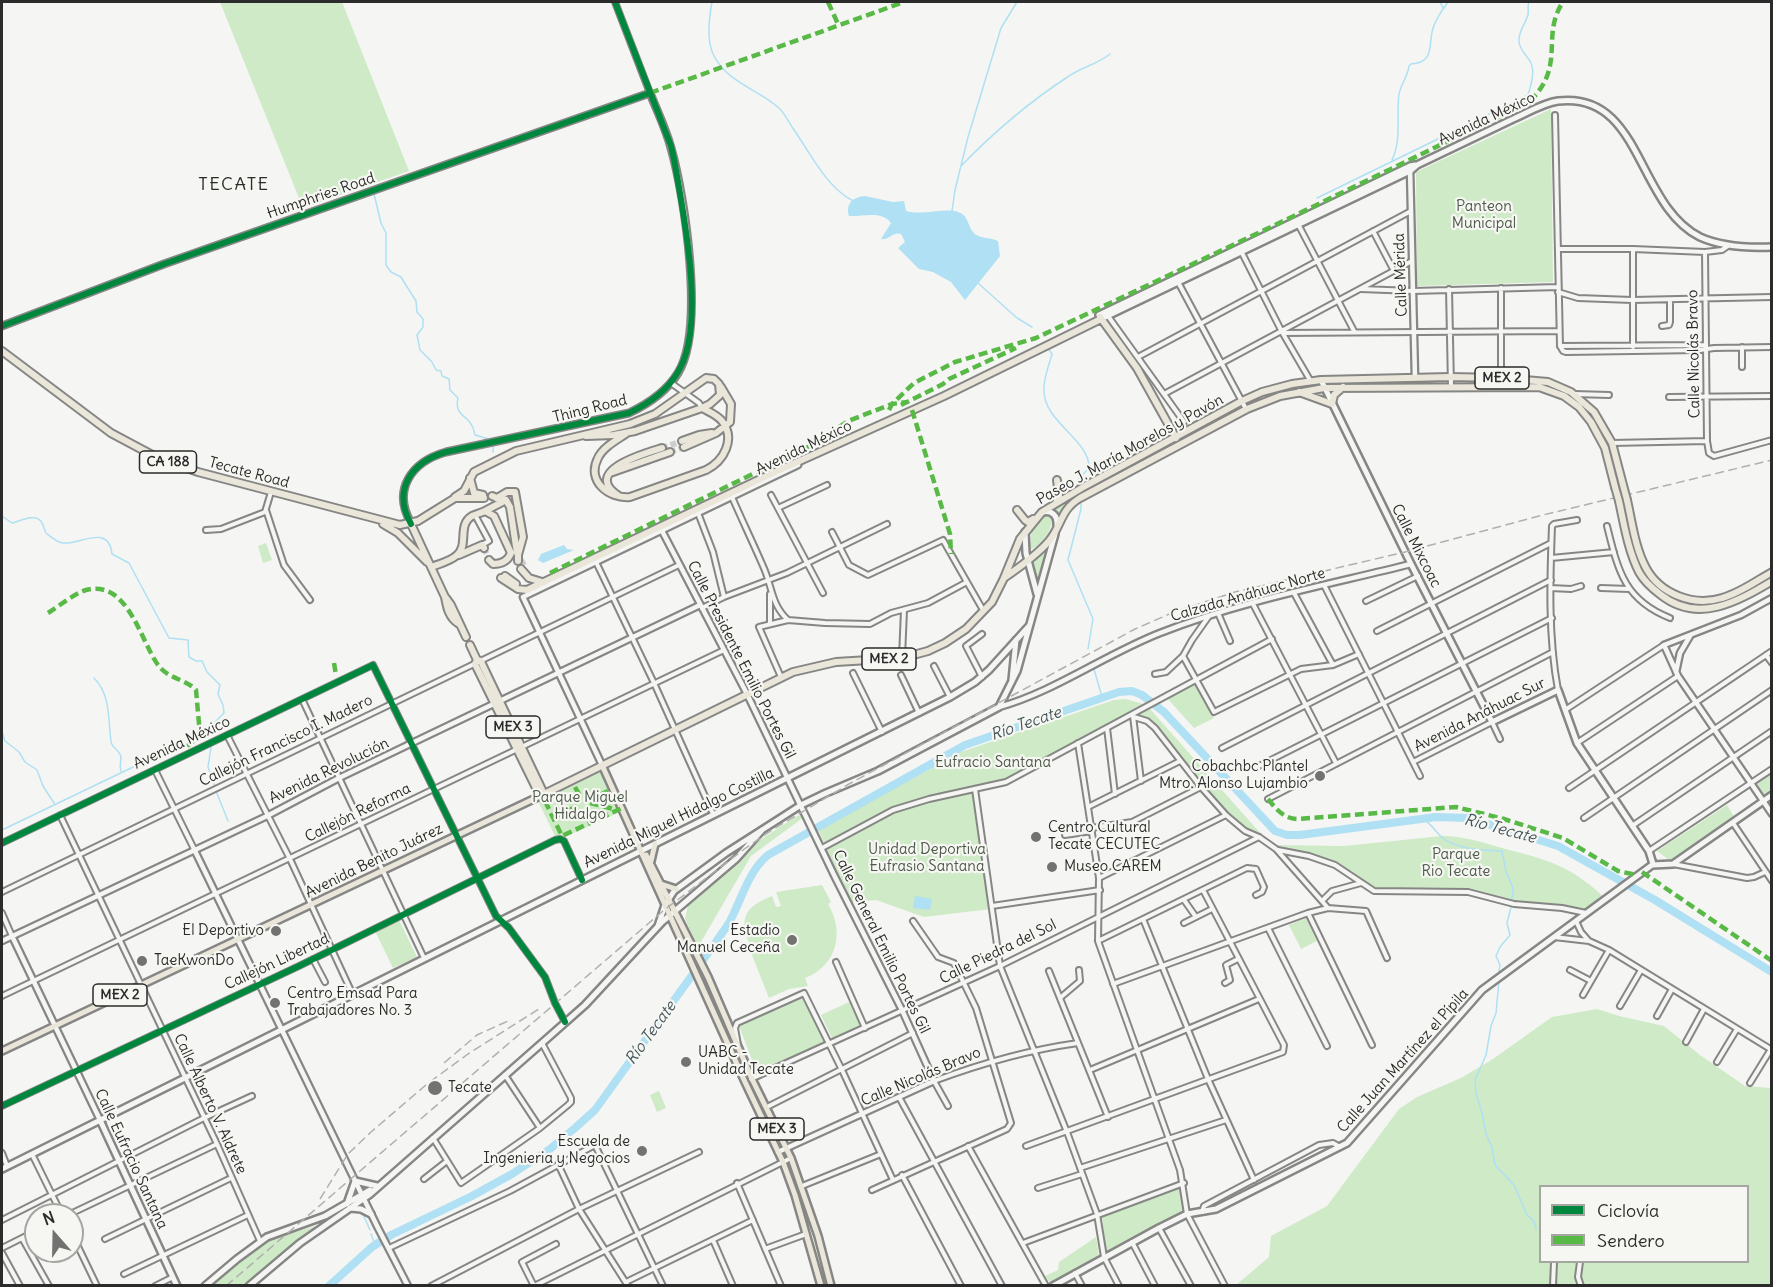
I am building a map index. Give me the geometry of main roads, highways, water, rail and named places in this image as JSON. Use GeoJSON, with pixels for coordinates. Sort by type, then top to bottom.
{"type":"FeatureCollection","features":[{"type":"Feature","properties":{"kind":"highway"},"geometry":{"type":"LineString","coordinates":[[1101,316],[1137,368],[1180,444]]}},
{"type":"Feature","properties":{"kind":"highway","name":"Avenida México"},"geometry":{"type":"LineString","coordinates":[[543,582],[944,396],[1101,316]]}},
{"type":"Feature","properties":{"kind":"highway","name":"Tecate Road"},"geometry":{"type":"LineString","coordinates":[[2,351],[90,419],[129,444],[170,463],[394,524],[411,524]]}},
{"type":"Feature","properties":{"kind":"highway","name":"Paseo J. María Morelos y Pavón"},"geometry":{"type":"LineString","coordinates":[[1004,578],[1017,545],[1042,512],[1175,436],[1242,401],[1279,387],[1310,380],[1450,377],[1548,381],[1574,394],[1594,412],[1612,443],[1638,548],[1645,567],[1657,582],[1672,593],[1691,600],[1714,600],[1731,595],[1772,572]]}},
{"type":"Feature","properties":{"kind":"highway"},"geometry":{"type":"LineString","coordinates":[[411,524],[464,491],[470,477],[479,469],[516,451],[630,424],[655,414],[706,378],[714,379],[725,392],[732,410],[730,422],[716,433],[699,435],[683,444]]}},
{"type":"Feature","properties":{"kind":"highway"},"geometry":{"type":"LineString","coordinates":[[586,436],[628,432],[702,408],[720,395],[719,384]]}},
{"type":"Feature","properties":{"kind":"highway","name":"Paseo J. María Morelos y Pavón"},"geometry":{"type":"LineString","coordinates":[[1004,578],[1050,540],[1058,523],[1073,502],[1264,401],[1296,392],[1324,388],[1530,386],[1548,389],[1564,396],[1579,407],[1595,428],[1605,448],[1631,549],[1638,569],[1647,583],[1671,602],[1695,609],[1716,608],[1740,599],[1772,581]]}},
{"type":"Feature","properties":{"kind":"highway"},"geometry":{"type":"LineString","coordinates":[[1296,392],[1332,404],[1334,395],[1344,387]]}},
{"type":"Feature","properties":{"kind":"highway"},"geometry":{"type":"LineString","coordinates":[[628,432],[601,453],[595,470],[599,484],[605,492],[622,498],[714,466],[726,451],[728,435],[725,427],[714,414],[702,408]]}},
{"type":"Feature","properties":{"kind":"highway"},"geometry":{"type":"LineString","coordinates":[[622,498],[610,487],[609,474],[622,463],[662,448]]}},
{"type":"Feature","properties":{"kind":"highway"},"geometry":{"type":"LineString","coordinates":[[609,474],[670,452]]}},
{"type":"Feature","properties":{"kind":"highway"},"geometry":{"type":"LineString","coordinates":[[449,500],[484,497],[474,493],[470,477]]}},
{"type":"Feature","properties":{"kind":"highway"},"geometry":{"type":"LineString","coordinates":[[1055,503],[1059,491],[1057,480]]}},
{"type":"Feature","properties":{"kind":"highway"},"geometry":{"type":"LineString","coordinates":[[507,492],[515,492],[523,537],[519,559],[510,507],[506,500],[494,498],[507,492]]}},
{"type":"Feature","properties":{"kind":"highway"},"geometry":{"type":"LineString","coordinates":[[456,557],[462,548],[464,528],[470,517],[506,500]]}},
{"type":"Feature","properties":{"kind":"highway"},"geometry":{"type":"LineString","coordinates":[[1017,510],[1028,522],[1036,517]]}},
{"type":"Feature","properties":{"kind":"highway"},"geometry":{"type":"LineString","coordinates":[[485,511],[494,516],[509,548],[509,556],[499,568],[489,560]]}},
{"type":"Feature","properties":{"kind":"highway","name":"CA 188"},"geometry":{"type":"LineString","coordinates":[[374,518],[398,533],[431,567]]}},
{"type":"Feature","properties":{"kind":"highway","name":"CA 188"},"geometry":{"type":"LineString","coordinates":[[411,524],[445,597],[447,609],[466,637]]}},
{"type":"Feature","properties":{"kind":"highway"},"geometry":{"type":"LineString","coordinates":[[431,567],[483,546]]}},
{"type":"Feature","properties":{"kind":"highway"},"geometry":{"type":"LineString","coordinates":[[503,577],[527,590],[543,582],[523,568]]}},
{"type":"Feature","properties":{"kind":"highway","name":"Avenida Benito Juárez"},"geometry":{"type":"LineString","coordinates":[[542,795],[781,677],[805,668],[836,662],[902,658],[928,651],[966,629],[992,602],[1004,578]]}},
{"type":"Feature","properties":{"kind":"highway","name":"MEX 3"},"geometry":{"type":"LineString","coordinates":[[470,645],[542,795]]}},
{"type":"Feature","properties":{"kind":"main road","name":"Avenida México"},"geometry":{"type":"LineString","coordinates":[[1101,316],[1551,103],[1570,101],[1590,104],[1603,111],[1618,124],[1662,202],[1678,222],[1712,242],[1752,248],[1772,247]]}},
{"type":"Feature","properties":{"kind":"main road","name":"Avenida México"},"geometry":{"type":"LineString","coordinates":[[1101,316],[1178,282],[1410,168]]}},
{"type":"Feature","properties":{"kind":"main road","name":"Calle Mixcoac"},"geometry":{"type":"LineString","coordinates":[[1321,380],[1492,722]]}},
{"type":"Feature","properties":{"kind":"main road"},"geometry":{"type":"LineString","coordinates":[[657,927],[667,902],[676,889],[726,853],[801,805],[878,771],[999,707],[1017,671],[1058,523],[1054,515],[1048,511],[1042,512]]}},
{"type":"Feature","properties":{"kind":"main road"},"geometry":{"type":"LineString","coordinates":[[1025,532],[1028,559],[1037,594]]}},
{"type":"Feature","properties":{"kind":"main road","name":"Avenida Miguel Hidalgo Costilla"},"geometry":{"type":"LineString","coordinates":[[4,1167],[950,697],[982,676],[1029,626]]}},
{"type":"Feature","properties":{"kind":"main road"},"geometry":{"type":"LineString","coordinates":[[1011,685],[1016,640]]}},
{"type":"Feature","properties":{"kind":"main road","name":"Avenida Anáhuac Sur"},"geometry":{"type":"LineString","coordinates":[[1492,722],[1558,690],[1577,743],[1648,851],[1653,864]]}},
{"type":"Feature","properties":{"kind":"main road","name":"MEX 3"},"geometry":{"type":"LineString","coordinates":[[602,765],[647,866],[690,941],[708,978],[786,1148],[802,1186],[831,1286]]}},
{"type":"Feature","properties":{"kind":"main road","name":"Avenida Benito Juárez"},"geometry":{"type":"LineString","coordinates":[[2,1051],[542,795]]}},
{"type":"Feature","properties":{"kind":"main road"},"geometry":{"type":"LineString","coordinates":[[1653,864],[1673,864],[1772,795]]}},
{"type":"Feature","properties":{"kind":"main road"},"geometry":{"type":"LineString","coordinates":[[249,1286],[305,1239],[384,1181],[585,1005],[657,927],[736,859],[762,830]]}},
{"type":"Feature","properties":{"kind":"main road"},"geometry":{"type":"LineString","coordinates":[[650,863],[655,844]]}},
{"type":"Feature","properties":{"kind":"main road","name":"MEX 3"},"geometry":{"type":"LineString","coordinates":[[642,851],[661,884],[667,902]]}},
{"type":"Feature","properties":{"kind":"main road","name":"Calle Juan Martínez el Pípila"},"geometry":{"type":"LineString","coordinates":[[1053,1286],[1159,1228],[1188,1214],[1216,1209],[1340,1147],[1354,1136],[1482,990],[1653,864]]}},
{"type":"Feature","properties":{"kind":"main road"},"geometry":{"type":"LineString","coordinates":[[661,884],[676,889]]}},
{"type":"Feature","properties":{"kind":"main road","name":"MEX 3"},"geometry":{"type":"LineString","coordinates":[[673,914],[685,948],[783,1162],[807,1233],[821,1286]]}},
{"type":"Feature","properties":{"kind":"main road","name":"Calle Eufracio Santana"},"geometry":{"type":"LineString","coordinates":[[99,1120],[177,1286]]}},
{"type":"Feature","properties":{"kind":"main road"},"geometry":{"type":"LineString","coordinates":[[348,1206],[355,1181],[377,1186]]}},
{"type":"Feature","properties":{"kind":"main road"},"geometry":{"type":"LineString","coordinates":[[363,1197],[384,1181]]}},
{"type":"Feature","properties":{"kind":"main road"},"geometry":{"type":"LineString","coordinates":[[205,1286],[260,1241],[274,1234],[348,1206],[371,1214]]}},
{"type":"Feature","properties":{"kind":"main road"},"geometry":{"type":"LineString","coordinates":[[812,1251],[820,1263],[825,1263]]}},
{"type":"Feature","properties":{"kind":"water"},"geometry":{"type":"Polygon","coordinates":[[[865,196],[893,202],[904,201],[906,211],[946,210],[962,214],[975,234],[998,241],[1000,256],[965,300],[951,282],[933,272],[919,269],[898,248],[905,242],[901,234],[881,239],[891,223],[887,219],[877,215],[849,216],[849,204],[865,196]]]}},
{"type":"Feature","properties":{"kind":"water"},"geometry":{"type":"Polygon","coordinates":[[[564,545],[567,549],[574,550],[543,563],[538,560],[541,554],[564,545]]]}},
{"type":"Feature","properties":{"kind":"water"},"geometry":{"type":"Polygon","coordinates":[[[915,896],[932,899],[930,910],[913,908],[915,896]]]}},
{"type":"Feature","properties":{"kind":"waterway"},"geometry":{"type":"LineString","coordinates":[[712,2],[709,37],[711,50],[720,65],[735,79],[779,108],[826,178],[843,195],[853,201]]}},
{"type":"Feature","properties":{"kind":"waterway"},"geometry":{"type":"LineString","coordinates":[[952,211],[968,137],[1001,28],[1017,2]]}},
{"type":"Feature","properties":{"kind":"waterway"},"geometry":{"type":"LineString","coordinates":[[1440,2],[1443,8]]}},
{"type":"Feature","properties":{"kind":"waterway"},"geometry":{"type":"LineString","coordinates":[[1392,160],[1397,144],[1400,90],[1409,66],[1427,58],[1434,24],[1448,2]]}},
{"type":"Feature","properties":{"kind":"waterway"},"geometry":{"type":"LineString","coordinates":[[1317,198],[1528,95],[1533,70],[1521,48],[1519,38],[1528,15],[1529,2]]}},
{"type":"Feature","properties":{"kind":"waterway"},"geometry":{"type":"LineString","coordinates":[[961,166],[999,129],[1040,96],[1074,73],[1110,54]]}},
{"type":"Feature","properties":{"kind":"waterway"},"geometry":{"type":"LineString","coordinates":[[374,194],[381,223],[386,233],[386,265],[391,272],[401,277],[416,301],[417,312],[423,319],[423,327],[417,335],[420,350],[432,362],[436,370],[441,371],[442,376],[449,379],[450,390],[458,398],[458,409],[471,423],[475,435],[492,440]]}},
{"type":"Feature","properties":{"kind":"waterway"},"geometry":{"type":"LineString","coordinates":[[978,283],[1017,318],[1032,327]]}},
{"type":"Feature","properties":{"kind":"waterway"},"geometry":{"type":"LineString","coordinates":[[1048,348],[1052,354],[1044,381],[1046,402],[1051,412],[1087,458],[1089,468],[1077,481],[1078,485]]}},
{"type":"Feature","properties":{"kind":"waterway"},"geometry":{"type":"LineString","coordinates":[[493,447],[493,452]]}},
{"type":"Feature","properties":{"kind":"waterway"},"geometry":{"type":"LineString","coordinates":[[1081,504],[1068,560],[1093,619],[1088,649]]}},
{"type":"Feature","properties":{"kind":"waterway"},"geometry":{"type":"LineString","coordinates":[[2,516],[12,523],[36,518],[40,520],[46,533],[63,543],[100,537],[110,545],[112,554],[129,563],[169,638],[188,640],[189,657],[202,661],[207,672],[220,685],[218,694],[224,713],[207,730]]}},
{"type":"Feature","properties":{"kind":"waterway"},"geometry":{"type":"LineString","coordinates":[[1094,669],[1102,697]]}},
{"type":"Feature","properties":{"kind":"waterway"},"geometry":{"type":"LineString","coordinates":[[94,678],[106,700],[111,743],[121,757],[121,771]]}},
{"type":"Feature","properties":{"kind":"waterway","name":"Río Tecate"},"geometry":{"type":"LineString","coordinates":[[329,1286],[372,1247],[391,1235],[512,1174],[550,1149],[595,1110],[726,927],[751,876],[768,855],[965,745],[1119,692],[1132,691],[1142,695],[1164,712],[1275,831],[1287,835],[1300,835],[1436,817],[1468,818],[1558,846],[1655,900],[1772,972]]}},
{"type":"Feature","properties":{"kind":"waterway"},"geometry":{"type":"LineString","coordinates":[[2,724],[2,729]]}},
{"type":"Feature","properties":{"kind":"waterway"},"geometry":{"type":"LineString","coordinates":[[2,732],[5,741],[19,752],[25,762],[37,770],[43,786],[54,803]]}},
{"type":"Feature","properties":{"kind":"waterway"},"geometry":{"type":"LineString","coordinates":[[2,830],[181,744]]}},
{"type":"Feature","properties":{"kind":"waterway"},"geometry":{"type":"LineString","coordinates":[[211,747],[208,767],[215,787]]}},
{"type":"Feature","properties":{"kind":"waterway"},"geometry":{"type":"LineString","coordinates":[[216,791],[228,821]]}},
{"type":"Feature","properties":{"kind":"waterway"},"geometry":{"type":"LineString","coordinates":[[1423,819],[1450,843],[1472,849],[1502,851],[1506,872],[1513,888],[1512,901]]}},
{"type":"Feature","properties":{"kind":"waterway"},"geometry":{"type":"LineString","coordinates":[[1499,972],[1500,965],[1496,956],[1510,935],[1507,923],[1511,907]]}},
{"type":"Feature","properties":{"kind":"waterway"},"geometry":{"type":"LineString","coordinates":[[1499,981],[1496,1013],[1491,1026],[1486,1055],[1475,1080],[1476,1093],[1495,1165],[1514,1185],[1536,1229]]}},
{"type":"Feature","properties":{"kind":"waterway"},"geometry":{"type":"LineString","coordinates":[[362,1212],[370,1230]]}},
{"type":"Feature","properties":{"kind":"waterway"},"geometry":{"type":"LineString","coordinates":[[371,1234],[375,1245]]}},
{"type":"Feature","properties":{"kind":"tunnel"},"geometry":{"type":"LineString","coordinates":[[662,448],[682,441]]}},
{"type":"Feature","properties":{"kind":"tunnel"},"geometry":{"type":"LineString","coordinates":[[670,452],[684,447]]}},
{"type":"Feature","properties":{"kind":"tunnel"},"geometry":{"type":"LineString","coordinates":[[484,548],[489,560]]}},
{"type":"Feature","properties":{"kind":"tunnel"},"geometry":{"type":"LineString","coordinates":[[521,560],[525,567]]}},
{"type":"Feature","properties":{"kind":"railway"},"geometry":{"type":"LineString","coordinates":[[226,1286],[663,911],[743,850],[849,784],[1135,629],[1174,612],[1235,592],[1772,460]]}},
{"type":"Feature","properties":{"kind":"railway"},"geometry":{"type":"LineString","coordinates":[[320,1199],[348,1154],[371,1132],[427,1084],[468,1054],[542,1007]]}},
{"type":"Feature","properties":{"kind":"railway"},"geometry":{"type":"LineString","coordinates":[[444,1063],[477,1035],[508,1021]]}},
{"type":"Feature","properties":{"kind":"place","name":"Cobachbc Plantel Mtro. Alonso Lujambio"},"geometry":{"type":"Point","coordinates":[1320,776]}},
{"type":"Feature","properties":{"kind":"place","name":"Centro Cultural Tecate CECUTEC"},"geometry":{"type":"Point","coordinates":[1036,837]}},
{"type":"Feature","properties":{"kind":"place","name":"Museo CAREM"},"geometry":{"type":"Point","coordinates":[1052,867]}},
{"type":"Feature","properties":{"kind":"place","name":"El Deportivo"},"geometry":{"type":"Point","coordinates":[276,931]}},
{"type":"Feature","properties":{"kind":"place","name":"Estadio Manuel Ceceña"},"geometry":{"type":"Point","coordinates":[792,940]}},
{"type":"Feature","properties":{"kind":"place","name":"TaeKwonDo"},"geometry":{"type":"Point","coordinates":[142,961]}},
{"type":"Feature","properties":{"kind":"place","name":"Centro Emsad Para Trabajadores No. 3"},"geometry":{"type":"Point","coordinates":[275,1003]}},
{"type":"Feature","properties":{"kind":"place","name":"UABC - Unidad Tecate"},"geometry":{"type":"Point","coordinates":[686,1062]}},
{"type":"Feature","properties":{"kind":"place","name":"Tecate"},"geometry":{"type":"Point","coordinates":[435,1088]}},
{"type":"Feature","properties":{"kind":"place","name":"Escuela de Ingenieria y Negocios"},"geometry":{"type":"Point","coordinates":[642,1151]}},
{"type":"Feature","properties":{"kind":"district","name":"TECATE"},"geometry":{"type":"Point","coordinates":[234,185]}},
{"type":"Feature","properties":{"kind":"park label","name":"Panteon Municipal"},"geometry":{"type":"Point","coordinates":[1484,216]}},
{"type":"Feature","properties":{"kind":"park label","name":"Eufracio Santana"},"geometry":{"type":"Point","coordinates":[993,763]}},
{"type":"Feature","properties":{"kind":"park label","name":"Parque Miguel Hidalgo"},"geometry":{"type":"Point","coordinates":[580,806]}},
{"type":"Feature","properties":{"kind":"park label","name":"Unidad Deportiva Eufrasio Santana"},"geometry":{"type":"Point","coordinates":[927,858]}},
{"type":"Feature","properties":{"kind":"park label","name":"Parque Rio Tecate"},"geometry":{"type":"Point","coordinates":[1456,864]}}]}
